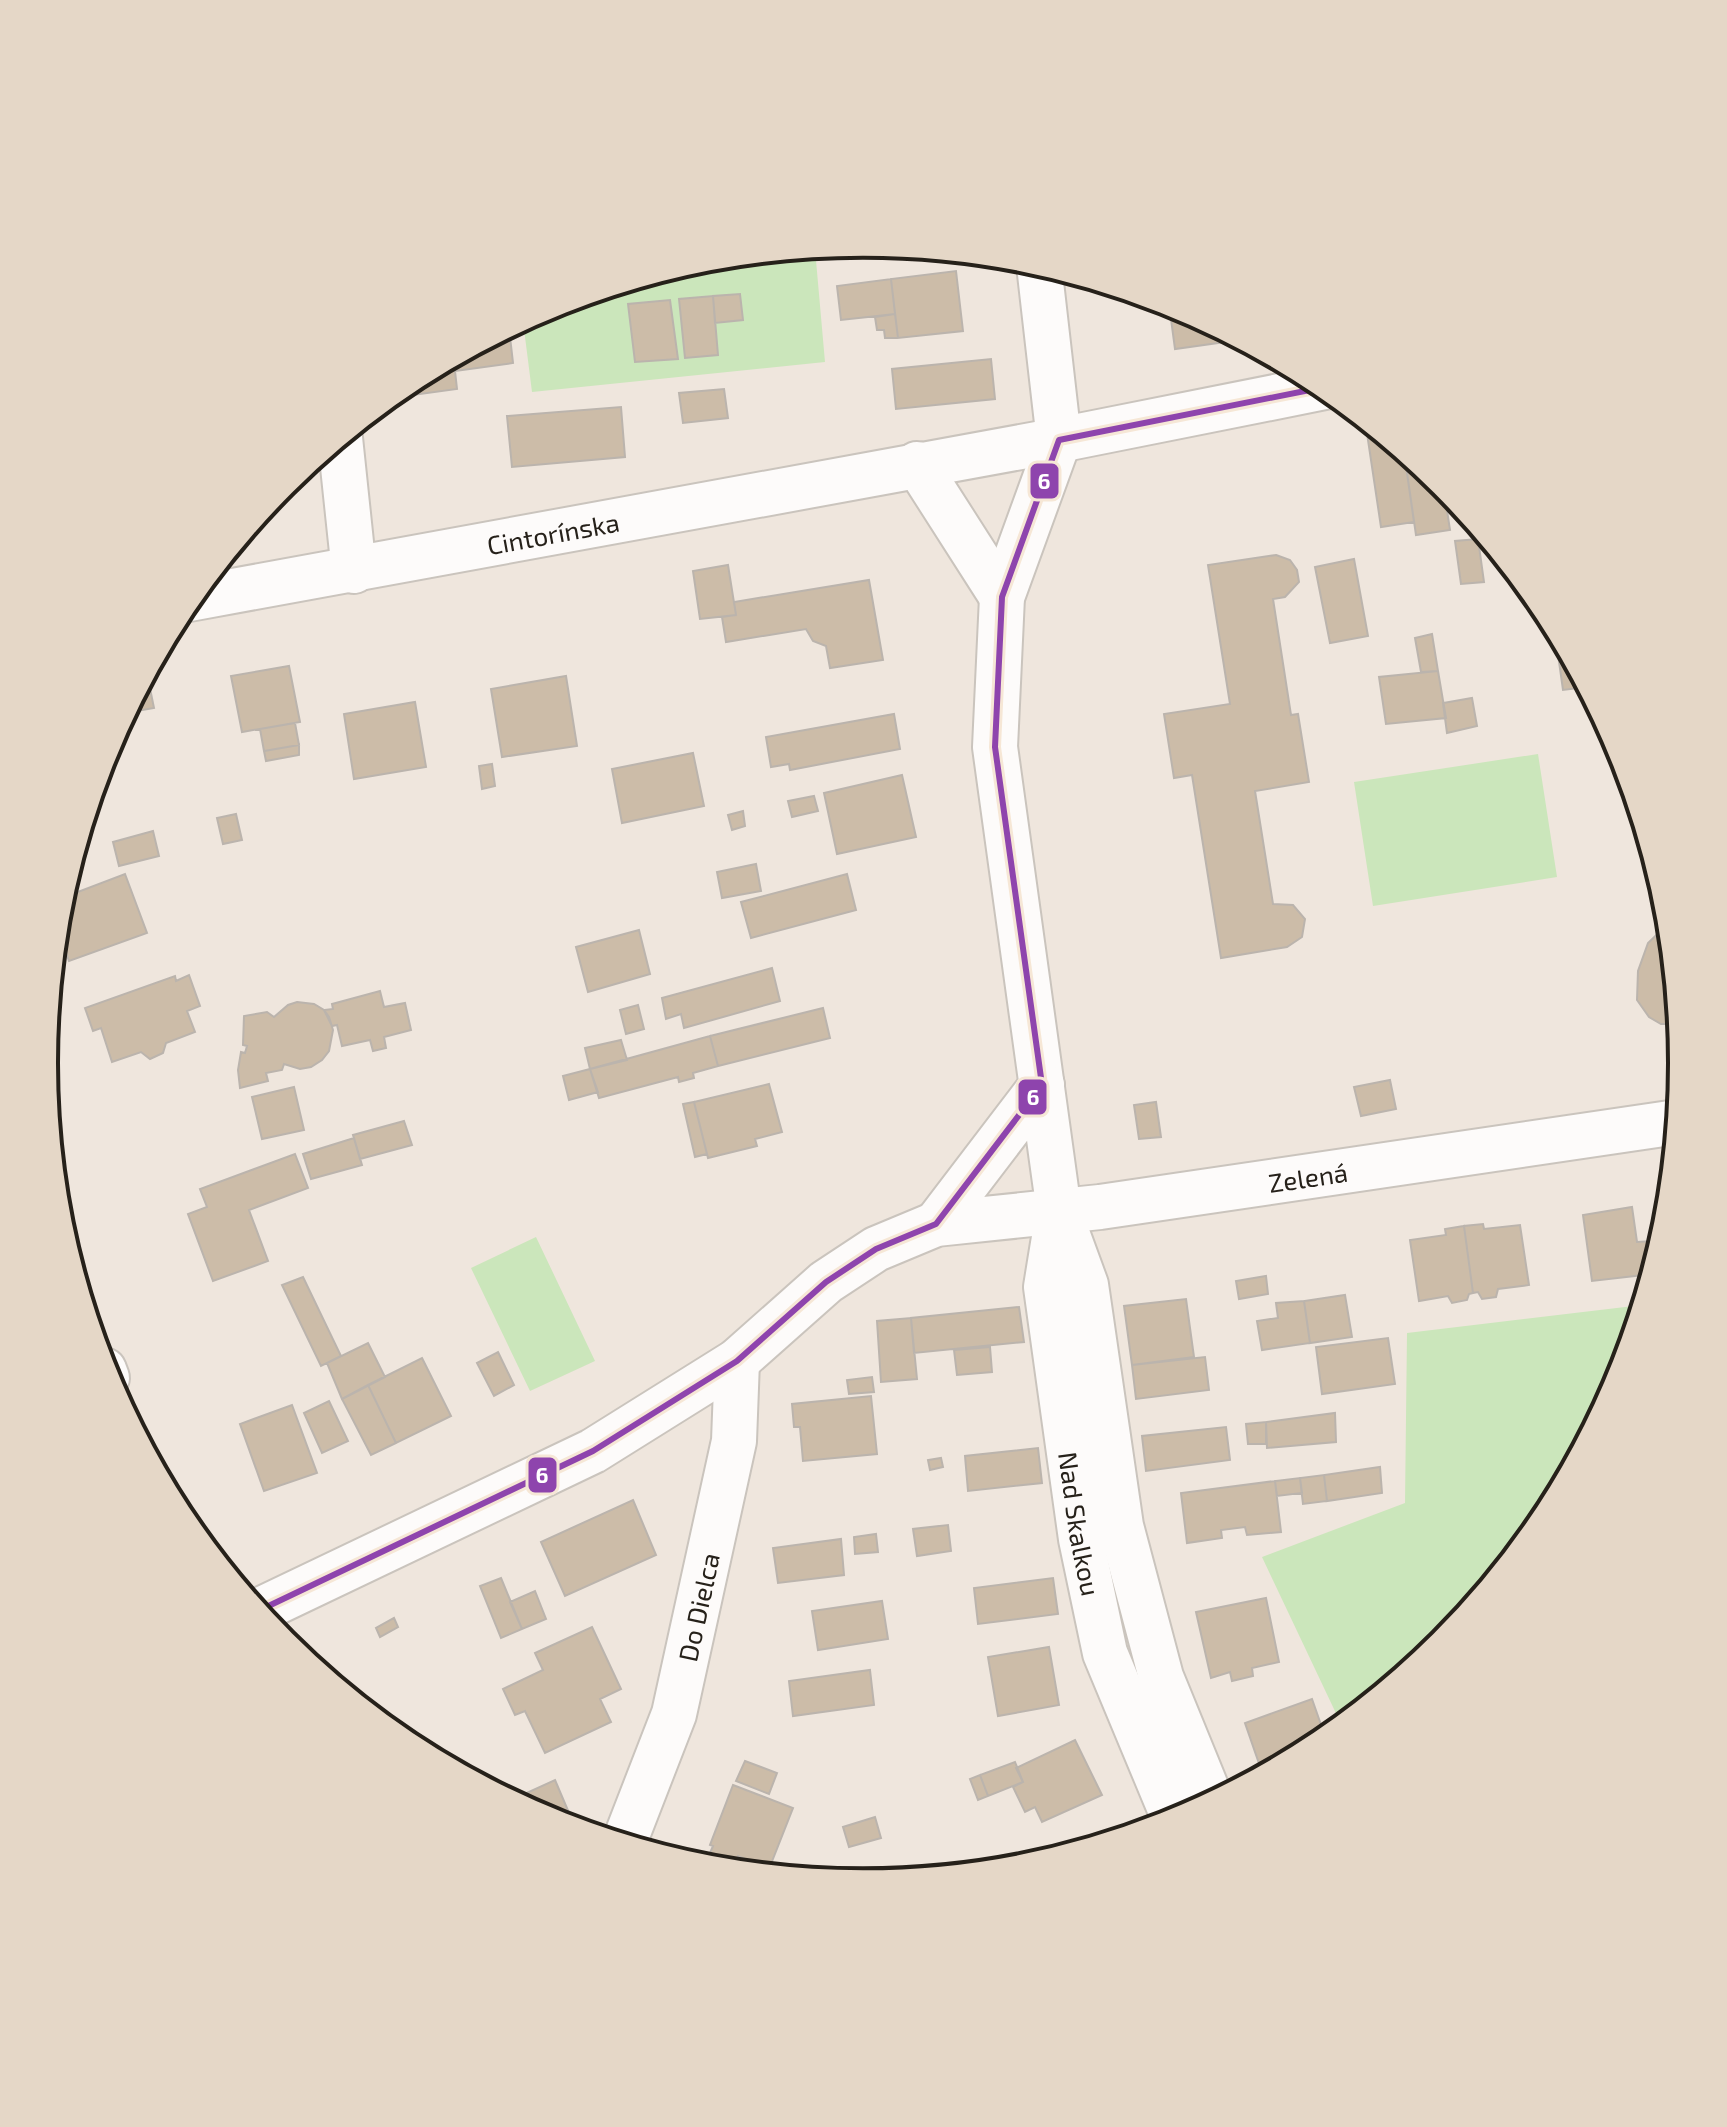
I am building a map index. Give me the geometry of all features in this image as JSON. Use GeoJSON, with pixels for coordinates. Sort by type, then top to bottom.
{"type":"FeatureCollection","features":[{"type":"Feature","properties":{"kind":"street"},"geometry":{"type":"LineString","coordinates":[[1040,278],[1059,440]]}},
{"type":"Feature","properties":{"kind":"street","name":"Cintorínska"},"geometry":{"type":"LineString","coordinates":[[208,596],[1059,440],[1306,391]]}},
{"type":"Feature","properties":{"kind":"street","name":"Nad Skalkou"},"geometry":{"type":"LineString","coordinates":[[1059,440],[1002,597],[995,747],[1059,1211],[1086,1285],[1121,1526],[1161,1677],[1208,1792]]}},
{"type":"Feature","properties":{"kind":"street"},"geometry":{"type":"LineString","coordinates":[[341,450],[354,571]]}},
{"type":"Feature","properties":{"kind":"street"},"geometry":{"type":"LineString","coordinates":[[917,464],[1002,597]]}},
{"type":"Feature","properties":{"kind":"street"},"geometry":{"type":"LineString","coordinates":[[936,1224],[1042,1085]]}},
{"type":"Feature","properties":{"kind":"street","name":"Zelená"},"geometry":{"type":"LineString","coordinates":[[268,1606],[593,1451],[737,1361],[826,1282],[876,1249],[936,1224],[1059,1211],[1666,1124]]}},
{"type":"Feature","properties":{"kind":"street","name":"Nad Skalkou"},"geometry":{"type":"LineString","coordinates":[[1059,1211],[1046,1287],[1081,1539],[1105,1653],[1170,1809]]}},
{"type":"Feature","properties":{"kind":"street","name":"Do Dielca"},"geometry":{"type":"LineString","coordinates":[[628,1833],[674,1714],[734,1441],[737,1361]]}},
{"type":"Feature","properties":{"kind":"green space"},"geometry":{"type":"Polygon","coordinates":[[[816,260],[825,362],[532,392],[525,333],[555,319],[655,285],[706,273],[816,260]]]}},
{"type":"Feature","properties":{"kind":"green space"},"geometry":{"type":"Polygon","coordinates":[[[1538,754],[1557,877],[1373,906],[1354,782],[1538,754]]]}},
{"type":"Feature","properties":{"kind":"green space"},"geometry":{"type":"Polygon","coordinates":[[[536,1237],[595,1361],[530,1391],[471,1268],[536,1237]]]}},
{"type":"Feature","properties":{"kind":"green space"},"geometry":{"type":"Polygon","coordinates":[[[1631,1306],[1608,1372],[1586,1420],[1561,1466],[1503,1554],[1433,1633],[1395,1669],[1337,1715],[1262,1557],[1405,1503],[1407,1333],[1631,1306]]]}},
{"type":"Feature","properties":{"kind":"building"},"geometry":{"type":"Polygon","coordinates":[[[956,271],[963,331],[898,338],[891,279],[956,271]]]}},
{"type":"Feature","properties":{"kind":"building"},"geometry":{"type":"Polygon","coordinates":[[[891,279],[895,314],[841,320],[837,286],[891,279]]]}},
{"type":"Feature","properties":{"kind":"building"},"geometry":{"type":"Polygon","coordinates":[[[740,294],[743,320],[715,323],[713,296],[740,294]]]}},
{"type":"Feature","properties":{"kind":"building"},"geometry":{"type":"Polygon","coordinates":[[[713,296],[718,355],[685,358],[679,299],[713,296]]]}},
{"type":"Feature","properties":{"kind":"building"},"geometry":{"type":"Polygon","coordinates":[[[670,300],[678,359],[635,362],[628,304],[670,300]]]}},
{"type":"Feature","properties":{"kind":"building"},"geometry":{"type":"Polygon","coordinates":[[[895,314],[898,338],[885,338],[884,330],[877,330],[875,317],[895,314]]]}},
{"type":"Feature","properties":{"kind":"building"},"geometry":{"type":"Polygon","coordinates":[[[1171,319],[1223,342],[1175,349],[1171,319]]]}},
{"type":"Feature","properties":{"kind":"building"},"geometry":{"type":"Polygon","coordinates":[[[510,339],[513,363],[455,371],[457,389],[415,395],[461,366],[510,339]]]}},
{"type":"Feature","properties":{"kind":"building"},"geometry":{"type":"Polygon","coordinates":[[[991,359],[995,399],[896,409],[892,369],[991,359]]]}},
{"type":"Feature","properties":{"kind":"building"},"geometry":{"type":"Polygon","coordinates":[[[724,389],[728,418],[683,423],[679,393],[724,389]]]}},
{"type":"Feature","properties":{"kind":"building"},"geometry":{"type":"Polygon","coordinates":[[[621,407],[625,457],[512,467],[507,416],[621,407]]]}},
{"type":"Feature","properties":{"kind":"building"},"geometry":{"type":"Polygon","coordinates":[[[1367,435],[1406,469],[1414,522],[1381,527],[1367,435]]]}},
{"type":"Feature","properties":{"kind":"building"},"geometry":{"type":"Polygon","coordinates":[[[1406,469],[1447,508],[1450,530],[1416,535],[1406,469]]]}},
{"type":"Feature","properties":{"kind":"building"},"geometry":{"type":"Polygon","coordinates":[[[1475,539],[1479,544],[1484,582],[1461,584],[1455,541],[1475,539]]]}},
{"type":"Feature","properties":{"kind":"building"},"geometry":{"type":"Polygon","coordinates":[[[1276,555],[1290,560],[1297,570],[1299,582],[1285,597],[1273,599],[1291,715],[1298,714],[1309,782],[1255,791],[1273,904],[1293,905],[1305,919],[1302,937],[1287,947],[1221,958],[1192,775],[1174,778],[1164,714],[1230,704],[1208,565],[1276,555]]]}},
{"type":"Feature","properties":{"kind":"building"},"geometry":{"type":"Polygon","coordinates":[[[1354,559],[1368,636],[1330,643],[1315,567],[1354,559]]]}},
{"type":"Feature","properties":{"kind":"building"},"geometry":{"type":"Polygon","coordinates":[[[728,565],[736,615],[700,619],[693,571],[728,565]]]}},
{"type":"Feature","properties":{"kind":"building"},"geometry":{"type":"Polygon","coordinates":[[[869,580],[883,660],[830,668],[826,646],[813,641],[806,629],[726,642],[722,617],[736,615],[734,602],[869,580]]]}},
{"type":"Feature","properties":{"kind":"building"},"geometry":{"type":"Polygon","coordinates":[[[1432,634],[1438,671],[1421,672],[1415,638],[1432,634]]]}},
{"type":"Feature","properties":{"kind":"building"},"geometry":{"type":"Polygon","coordinates":[[[1558,657],[1576,688],[1563,690],[1558,657]]]}},
{"type":"Feature","properties":{"kind":"building"},"geometry":{"type":"Polygon","coordinates":[[[289,666],[300,722],[242,732],[231,676],[289,666]]]}},
{"type":"Feature","properties":{"kind":"building"},"geometry":{"type":"Polygon","coordinates":[[[1438,671],[1446,718],[1386,724],[1379,677],[1438,671]]]}},
{"type":"Feature","properties":{"kind":"building"},"geometry":{"type":"Polygon","coordinates":[[[566,676],[577,746],[502,757],[491,689],[566,676]]]}},
{"type":"Feature","properties":{"kind":"building"},"geometry":{"type":"Polygon","coordinates":[[[150,690],[154,708],[139,711],[150,690]]]}},
{"type":"Feature","properties":{"kind":"building"},"geometry":{"type":"Polygon","coordinates":[[[1472,698],[1477,726],[1447,733],[1443,703],[1472,698]]]}},
{"type":"Feature","properties":{"kind":"building"},"geometry":{"type":"Polygon","coordinates":[[[415,702],[426,767],[354,779],[344,714],[415,702]]]}},
{"type":"Feature","properties":{"kind":"building"},"geometry":{"type":"Polygon","coordinates":[[[894,714],[900,749],[790,770],[789,764],[771,767],[766,737],[894,714]]]}},
{"type":"Feature","properties":{"kind":"building"},"geometry":{"type":"Polygon","coordinates":[[[295,723],[299,745],[264,751],[260,729],[295,723]]]}},
{"type":"Feature","properties":{"kind":"building"},"geometry":{"type":"Polygon","coordinates":[[[299,745],[299,755],[266,761],[264,751],[299,745]]]}},
{"type":"Feature","properties":{"kind":"building"},"geometry":{"type":"Polygon","coordinates":[[[693,753],[704,806],[622,823],[612,769],[693,753]]]}},
{"type":"Feature","properties":{"kind":"building"},"geometry":{"type":"Polygon","coordinates":[[[492,764],[495,786],[482,789],[479,766],[492,764]]]}},
{"type":"Feature","properties":{"kind":"building"},"geometry":{"type":"Polygon","coordinates":[[[902,775],[916,837],[837,854],[824,793],[902,775]]]}},
{"type":"Feature","properties":{"kind":"building"},"geometry":{"type":"Polygon","coordinates":[[[814,796],[818,811],[792,817],[788,801],[814,796]]]}},
{"type":"Feature","properties":{"kind":"building"},"geometry":{"type":"Polygon","coordinates":[[[743,811],[745,826],[732,830],[728,815],[743,811]]]}},
{"type":"Feature","properties":{"kind":"building"},"geometry":{"type":"Polygon","coordinates":[[[236,814],[242,840],[223,844],[217,818],[236,814]]]}},
{"type":"Feature","properties":{"kind":"building"},"geometry":{"type":"Polygon","coordinates":[[[153,831],[159,856],[119,866],[113,842],[153,831]]]}},
{"type":"Feature","properties":{"kind":"building"},"geometry":{"type":"Polygon","coordinates":[[[756,864],[761,891],[722,898],[717,872],[756,864]]]}},
{"type":"Feature","properties":{"kind":"building"},"geometry":{"type":"Polygon","coordinates":[[[125,874],[147,933],[69,961],[66,952],[76,893],[125,874]]]}},
{"type":"Feature","properties":{"kind":"building"},"geometry":{"type":"Polygon","coordinates":[[[847,874],[856,910],[751,938],[741,902],[847,874]]]}},
{"type":"Feature","properties":{"kind":"building"},"geometry":{"type":"Polygon","coordinates":[[[639,930],[650,974],[588,992],[576,947],[639,930]]]}},
{"type":"Feature","properties":{"kind":"building"},"geometry":{"type":"Polygon","coordinates":[[[1658,933],[1667,1024],[1649,1017],[1637,1000],[1638,971],[1648,943],[1658,933]]]}},
{"type":"Feature","properties":{"kind":"building"},"geometry":{"type":"Polygon","coordinates":[[[772,968],[780,1001],[684,1028],[681,1014],[666,1019],[662,998],[772,968]]]}},
{"type":"Feature","properties":{"kind":"building"},"geometry":{"type":"Polygon","coordinates":[[[189,975],[200,1006],[187,1011],[195,1032],[166,1043],[163,1053],[150,1059],[141,1052],[112,1062],[101,1028],[93,1031],[85,1008],[175,976],[176,981],[189,975]]]}},
{"type":"Feature","properties":{"kind":"building"},"geometry":{"type":"Polygon","coordinates":[[[380,991],[384,1007],[405,1003],[411,1030],[384,1037],[386,1048],[373,1051],[370,1040],[342,1046],[337,1025],[332,1026],[324,1010],[333,1009],[332,1004],[380,991]]]}},
{"type":"Feature","properties":{"kind":"building"},"geometry":{"type":"Polygon","coordinates":[[[297,1002],[314,1004],[329,1017],[333,1030],[329,1051],[311,1067],[300,1069],[284,1064],[282,1070],[266,1073],[268,1081],[240,1088],[238,1070],[241,1052],[245,1053],[247,1046],[243,1045],[244,1016],[267,1012],[274,1017],[288,1005],[297,1002]]]}},
{"type":"Feature","properties":{"kind":"building"},"geometry":{"type":"Polygon","coordinates":[[[638,1005],[644,1029],[626,1034],[620,1010],[638,1005]]]}},
{"type":"Feature","properties":{"kind":"building"},"geometry":{"type":"Polygon","coordinates":[[[823,1008],[830,1038],[718,1066],[710,1036],[823,1008]]]}},
{"type":"Feature","properties":{"kind":"building"},"geometry":{"type":"Polygon","coordinates":[[[710,1036],[718,1066],[693,1073],[694,1078],[679,1082],[678,1077],[599,1098],[590,1069],[710,1036]]]}},
{"type":"Feature","properties":{"kind":"building"},"geometry":{"type":"Polygon","coordinates":[[[621,1040],[627,1060],[590,1069],[585,1048],[621,1040]]]}},
{"type":"Feature","properties":{"kind":"building"},"geometry":{"type":"Polygon","coordinates":[[[590,1069],[598,1092],[569,1100],[563,1076],[590,1069]]]}},
{"type":"Feature","properties":{"kind":"building"},"geometry":{"type":"Polygon","coordinates":[[[1390,1080],[1396,1109],[1361,1116],[1354,1087],[1390,1080]]]}},
{"type":"Feature","properties":{"kind":"building"},"geometry":{"type":"Polygon","coordinates":[[[769,1084],[782,1132],[755,1139],[757,1146],[708,1158],[694,1102],[769,1084]]]}},
{"type":"Feature","properties":{"kind":"building"},"geometry":{"type":"Polygon","coordinates":[[[294,1087],[304,1130],[262,1139],[252,1097],[294,1087]]]}},
{"type":"Feature","properties":{"kind":"building"},"geometry":{"type":"Polygon","coordinates":[[[694,1102],[707,1154],[695,1157],[683,1104],[694,1102]]]}},
{"type":"Feature","properties":{"kind":"building"},"geometry":{"type":"Polygon","coordinates":[[[1156,1102],[1161,1137],[1139,1139],[1134,1105],[1156,1102]]]}},
{"type":"Feature","properties":{"kind":"building"},"geometry":{"type":"Polygon","coordinates":[[[404,1121],[412,1145],[360,1159],[353,1135],[404,1121]]]}},
{"type":"Feature","properties":{"kind":"building"},"geometry":{"type":"Polygon","coordinates":[[[354,1138],[362,1165],[311,1179],[303,1154],[354,1138]]]}},
{"type":"Feature","properties":{"kind":"building"},"geometry":{"type":"Polygon","coordinates":[[[295,1154],[308,1188],[249,1210],[268,1261],[213,1281],[188,1214],[207,1207],[200,1189],[295,1154]]]}},
{"type":"Feature","properties":{"kind":"building"},"geometry":{"type":"Polygon","coordinates":[[[1632,1207],[1637,1242],[1649,1241],[1641,1275],[1592,1281],[1583,1215],[1632,1207]]]}},
{"type":"Feature","properties":{"kind":"building"},"geometry":{"type":"Polygon","coordinates":[[[1483,1224],[1484,1229],[1520,1225],[1529,1285],[1498,1289],[1496,1297],[1482,1299],[1478,1292],[1473,1293],[1464,1226],[1483,1224]]]}},
{"type":"Feature","properties":{"kind":"building"},"geometry":{"type":"Polygon","coordinates":[[[1464,1226],[1473,1293],[1467,1300],[1452,1303],[1448,1296],[1419,1301],[1410,1240],[1446,1235],[1445,1229],[1464,1226]]]}},
{"type":"Feature","properties":{"kind":"building"},"geometry":{"type":"Polygon","coordinates":[[[1266,1276],[1268,1294],[1239,1299],[1236,1281],[1266,1276]]]}},
{"type":"Feature","properties":{"kind":"building"},"geometry":{"type":"Polygon","coordinates":[[[303,1277],[341,1356],[321,1366],[282,1285],[303,1277]]]}},
{"type":"Feature","properties":{"kind":"building"},"geometry":{"type":"Polygon","coordinates":[[[1345,1295],[1352,1337],[1310,1343],[1304,1301],[1345,1295]]]}},
{"type":"Feature","properties":{"kind":"building"},"geometry":{"type":"Polygon","coordinates":[[[1186,1299],[1194,1357],[1132,1365],[1124,1306],[1186,1299]]]}},
{"type":"Feature","properties":{"kind":"building"},"geometry":{"type":"Polygon","coordinates":[[[1304,1301],[1310,1343],[1262,1350],[1257,1321],[1278,1318],[1276,1303],[1304,1301]]]}},
{"type":"Feature","properties":{"kind":"building"},"geometry":{"type":"Polygon","coordinates":[[[1019,1307],[1024,1342],[914,1353],[911,1318],[1019,1307]]]}},
{"type":"Feature","properties":{"kind":"building"},"geometry":{"type":"Polygon","coordinates":[[[911,1318],[917,1379],[881,1382],[877,1321],[911,1318]]]}},
{"type":"Feature","properties":{"kind":"building"},"geometry":{"type":"Polygon","coordinates":[[[1388,1338],[1395,1384],[1322,1394],[1316,1347],[1388,1338]]]}},
{"type":"Feature","properties":{"kind":"building"},"geometry":{"type":"Polygon","coordinates":[[[368,1343],[385,1377],[342,1399],[327,1363],[368,1343]]]}},
{"type":"Feature","properties":{"kind":"building"},"geometry":{"type":"Polygon","coordinates":[[[990,1347],[992,1372],[957,1375],[954,1350],[990,1347]]]}},
{"type":"Feature","properties":{"kind":"building"},"geometry":{"type":"Polygon","coordinates":[[[498,1352],[514,1385],[494,1396],[477,1363],[498,1352]]]}},
{"type":"Feature","properties":{"kind":"building"},"geometry":{"type":"Polygon","coordinates":[[[1205,1357],[1209,1390],[1136,1399],[1132,1365],[1205,1357]]]}},
{"type":"Feature","properties":{"kind":"building"},"geometry":{"type":"Polygon","coordinates":[[[422,1358],[451,1416],[396,1443],[368,1385],[422,1358]]]}},
{"type":"Feature","properties":{"kind":"building"},"geometry":{"type":"Polygon","coordinates":[[[872,1377],[874,1392],[849,1394],[847,1380],[872,1377]]]}},
{"type":"Feature","properties":{"kind":"building"},"geometry":{"type":"Polygon","coordinates":[[[368,1385],[396,1443],[371,1455],[342,1399],[368,1385]]]}},
{"type":"Feature","properties":{"kind":"building"},"geometry":{"type":"Polygon","coordinates":[[[871,1396],[877,1454],[803,1461],[800,1427],[794,1427],[792,1404],[871,1396]]]}},
{"type":"Feature","properties":{"kind":"building"},"geometry":{"type":"Polygon","coordinates":[[[329,1401],[348,1441],[322,1453],[304,1413],[329,1401]]]}},
{"type":"Feature","properties":{"kind":"building"},"geometry":{"type":"Polygon","coordinates":[[[292,1405],[317,1473],[264,1491],[240,1424],[292,1405]]]}},
{"type":"Feature","properties":{"kind":"building"},"geometry":{"type":"Polygon","coordinates":[[[1335,1413],[1336,1442],[1267,1448],[1266,1422],[1335,1413]]]}},
{"type":"Feature","properties":{"kind":"building"},"geometry":{"type":"Polygon","coordinates":[[[1266,1422],[1266,1444],[1248,1444],[1246,1424],[1266,1422]]]}},
{"type":"Feature","properties":{"kind":"building"},"geometry":{"type":"Polygon","coordinates":[[[1226,1427],[1230,1460],[1146,1471],[1142,1436],[1226,1427]]]}},
{"type":"Feature","properties":{"kind":"building"},"geometry":{"type":"Polygon","coordinates":[[[1038,1448],[1042,1483],[968,1491],[965,1456],[1038,1448]]]}},
{"type":"Feature","properties":{"kind":"building"},"geometry":{"type":"Polygon","coordinates":[[[941,1458],[943,1467],[930,1470],[928,1460],[941,1458]]]}},
{"type":"Feature","properties":{"kind":"building"},"geometry":{"type":"Polygon","coordinates":[[[1380,1467],[1382,1493],[1327,1501],[1324,1475],[1380,1467]]]}},
{"type":"Feature","properties":{"kind":"building"},"geometry":{"type":"Polygon","coordinates":[[[1324,1475],[1327,1501],[1303,1504],[1300,1478],[1324,1475]]]}},
{"type":"Feature","properties":{"kind":"building"},"geometry":{"type":"Polygon","coordinates":[[[1300,1478],[1302,1493],[1277,1496],[1275,1481],[1300,1478]]]}},
{"type":"Feature","properties":{"kind":"building"},"geometry":{"type":"Polygon","coordinates":[[[1275,1481],[1281,1532],[1247,1535],[1245,1527],[1221,1530],[1222,1538],[1187,1543],[1181,1493],[1275,1481]]]}},
{"type":"Feature","properties":{"kind":"building"},"geometry":{"type":"Polygon","coordinates":[[[633,1500],[656,1555],[565,1596],[541,1542],[633,1500]]]}},
{"type":"Feature","properties":{"kind":"building"},"geometry":{"type":"Polygon","coordinates":[[[948,1525],[951,1551],[917,1556],[913,1529],[948,1525]]]}},
{"type":"Feature","properties":{"kind":"building"},"geometry":{"type":"Polygon","coordinates":[[[876,1534],[878,1552],[855,1554],[854,1537],[876,1534]]]}},
{"type":"Feature","properties":{"kind":"building"},"geometry":{"type":"Polygon","coordinates":[[[841,1539],[844,1575],[778,1583],[773,1548],[841,1539]]]}},
{"type":"Feature","properties":{"kind":"building"},"geometry":{"type":"Polygon","coordinates":[[[501,1578],[522,1629],[501,1638],[480,1586],[501,1578]]]}},
{"type":"Feature","properties":{"kind":"building"},"geometry":{"type":"Polygon","coordinates":[[[1053,1578],[1058,1614],[978,1624],[974,1588],[1053,1578]]]}},
{"type":"Feature","properties":{"kind":"building"},"geometry":{"type":"Polygon","coordinates":[[[535,1591],[546,1619],[522,1629],[510,1602],[535,1591]]]}},
{"type":"Feature","properties":{"kind":"building"},"geometry":{"type":"Polygon","coordinates":[[[1266,1598],[1279,1662],[1252,1668],[1253,1676],[1232,1681],[1230,1672],[1211,1678],[1196,1612],[1266,1598]]]}},
{"type":"Feature","properties":{"kind":"building"},"geometry":{"type":"Polygon","coordinates":[[[882,1601],[888,1639],[818,1650],[812,1611],[882,1601]]]}},
{"type":"Feature","properties":{"kind":"building"},"geometry":{"type":"Polygon","coordinates":[[[394,1618],[398,1627],[380,1637],[376,1628],[394,1618]]]}},
{"type":"Feature","properties":{"kind":"building"},"geometry":{"type":"Polygon","coordinates":[[[592,1627],[621,1689],[600,1699],[611,1722],[545,1753],[525,1711],[515,1715],[503,1689],[543,1670],[535,1653],[592,1627]]]}},
{"type":"Feature","properties":{"kind":"building"},"geometry":{"type":"Polygon","coordinates":[[[1049,1647],[1059,1705],[998,1716],[988,1657],[1049,1647]]]}},
{"type":"Feature","properties":{"kind":"building"},"geometry":{"type":"Polygon","coordinates":[[[870,1670],[874,1705],[793,1716],[789,1681],[870,1670]]]}},
{"type":"Feature","properties":{"kind":"building"},"geometry":{"type":"Polygon","coordinates":[[[1312,1699],[1321,1726],[1259,1765],[1245,1723],[1312,1699]]]}},
{"type":"Feature","properties":{"kind":"building"},"geometry":{"type":"Polygon","coordinates":[[[1075,1740],[1102,1795],[1042,1822],[1035,1807],[1025,1812],[1013,1787],[1023,1782],[1016,1768],[1075,1740]]]}},
{"type":"Feature","properties":{"kind":"building"},"geometry":{"type":"Polygon","coordinates":[[[745,1761],[777,1773],[769,1794],[736,1781],[745,1761]]]}},
{"type":"Feature","properties":{"kind":"building"},"geometry":{"type":"Polygon","coordinates":[[[1015,1762],[1023,1782],[988,1796],[980,1775],[1015,1762]]]}},
{"type":"Feature","properties":{"kind":"building"},"geometry":{"type":"Polygon","coordinates":[[[980,1775],[988,1796],[978,1800],[970,1779],[980,1775]]]}},
{"type":"Feature","properties":{"kind":"building"},"geometry":{"type":"Polygon","coordinates":[[[555,1780],[569,1813],[555,1808],[524,1794],[555,1780]]]}},
{"type":"Feature","properties":{"kind":"building"},"geometry":{"type":"Polygon","coordinates":[[[733,1785],[793,1808],[771,1863],[738,1856],[737,1859],[709,1855],[713,1846],[710,1845],[733,1785]]]}},
{"type":"Feature","properties":{"kind":"building"},"geometry":{"type":"Polygon","coordinates":[[[875,1817],[881,1838],[849,1847],[843,1827],[875,1817]]]}},
{"type":"Feature","properties":{"kind":"transit line","name":"6"},"geometry":{"type":"LineString","coordinates":[[268,1606],[593,1451],[737,1361],[826,1282],[876,1249],[936,1224],[1042,1085],[995,747],[1002,597],[1059,440],[1306,391]]}}]}
